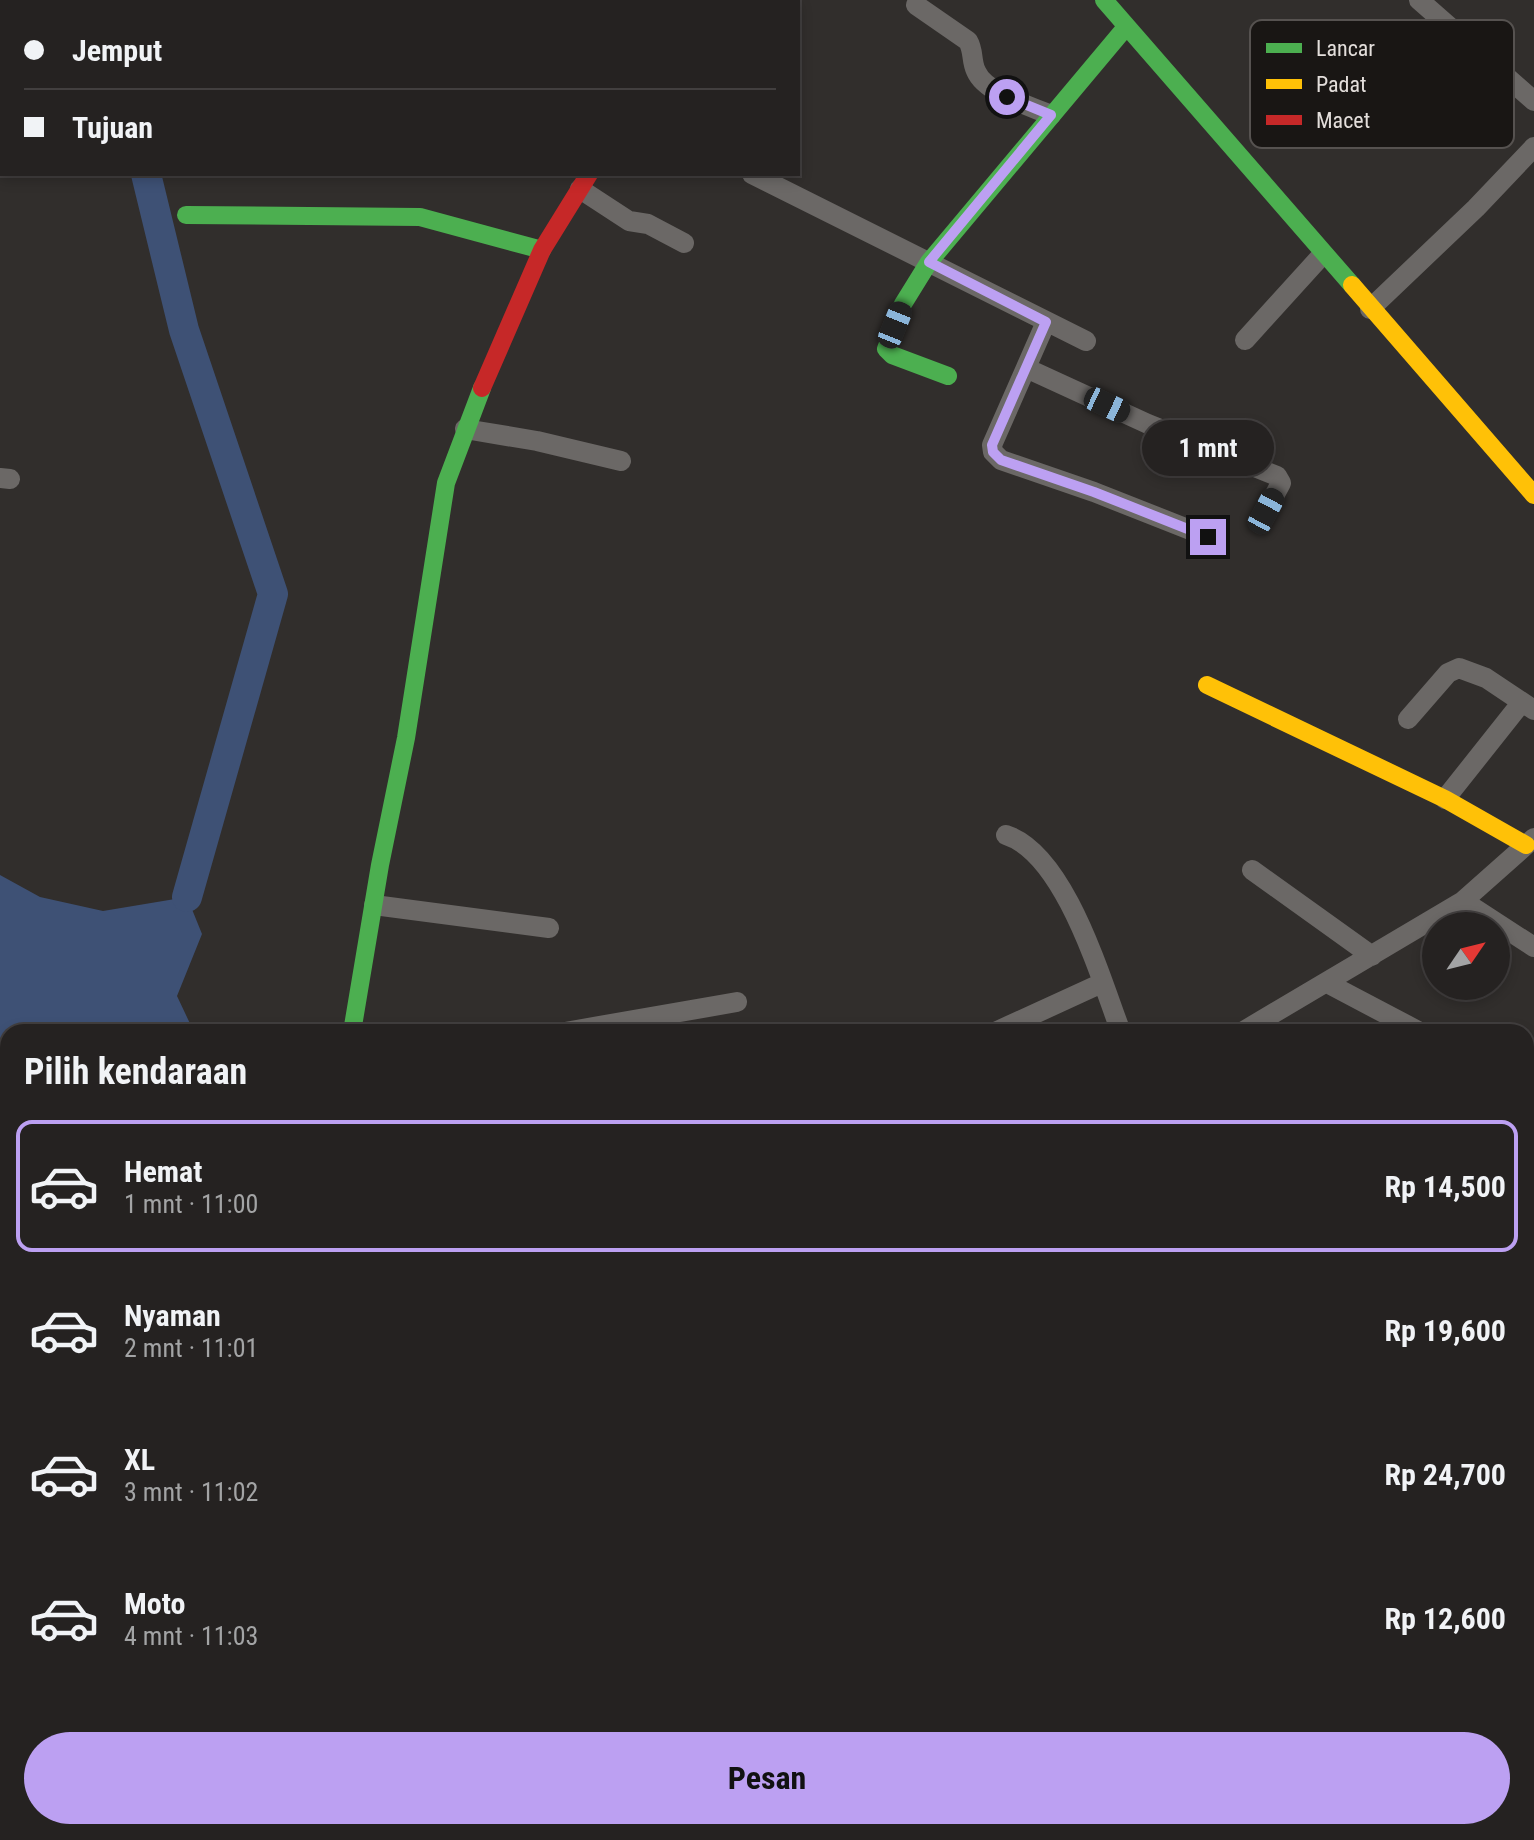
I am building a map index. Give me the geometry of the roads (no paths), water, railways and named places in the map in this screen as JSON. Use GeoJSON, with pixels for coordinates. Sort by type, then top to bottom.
{"type":"FeatureCollection","features":[{"type":"Feature","properties":{"kind":"street"},"geometry":{"type":"LineString","coordinates":[[1104,0],[1534,495]]}},
{"type":"Feature","properties":{"kind":"street"},"geometry":{"type":"LineString","coordinates":[[1419,0],[1442,20]]}},
{"type":"Feature","properties":{"kind":"street"},"geometry":{"type":"LineString","coordinates":[[916,5],[968,41],[973,50],[976,72],[981,79],[1007,97],[1051,115]]}},
{"type":"Feature","properties":{"kind":"street"},"geometry":{"type":"LineString","coordinates":[[948,376],[892,355],[886,349],[908,294],[929,262],[1126,27]]}},
{"type":"Feature","properties":{"kind":"street"},"geometry":{"type":"LineString","coordinates":[[1514,83],[1534,101]]}},
{"type":"Feature","properties":{"kind":"street"},"geometry":{"type":"LineString","coordinates":[[1370,309],[1476,208],[1534,147]]}},
{"type":"Feature","properties":{"kind":"street"},"geometry":{"type":"LineString","coordinates":[[756,176],[1086,341]]}},
{"type":"Feature","properties":{"kind":"street"},"geometry":{"type":"LineString","coordinates":[[353,1024],[402,761],[437,528],[446,483],[465,429],[542,250],[584,182],[629,221],[648,224],[684,243]]}},
{"type":"Feature","properties":{"kind":"street"},"geometry":{"type":"LineString","coordinates":[[186,215],[420,217],[542,250]]}},
{"type":"Feature","properties":{"kind":"street"},"geometry":{"type":"LineString","coordinates":[[1245,340],[1323,254]]}},
{"type":"Feature","properties":{"kind":"street"},"geometry":{"type":"LineString","coordinates":[[1046,322],[992,445],[996,456],[1208,537]]}},
{"type":"Feature","properties":{"kind":"street"},"geometry":{"type":"LineString","coordinates":[[1026,368],[1148,424],[1277,476],[1281,483],[1266,511]]}},
{"type":"Feature","properties":{"kind":"street"},"geometry":{"type":"LineString","coordinates":[[465,429],[537,441],[621,461]]}},
{"type":"Feature","properties":{"kind":"street"},"geometry":{"type":"LineString","coordinates":[[1408,719],[1448,673],[1459,668],[1486,678],[1528,706],[1445,799]]}},
{"type":"Feature","properties":{"kind":"street"},"geometry":{"type":"LineString","coordinates":[[1207,685],[1530,842],[1463,901],[1256,1024]]}},
{"type":"Feature","properties":{"kind":"street"},"geometry":{"type":"LineString","coordinates":[[1006,835],[1027,845],[1049,869],[1068,900],[1118,1024]]}},
{"type":"Feature","properties":{"kind":"street"},"geometry":{"type":"LineString","coordinates":[[1252,870],[1372,956]]}},
{"type":"Feature","properties":{"kind":"street"},"geometry":{"type":"LineString","coordinates":[[1463,901],[1534,947]]}},
{"type":"Feature","properties":{"kind":"street"},"geometry":{"type":"LineString","coordinates":[[374,905],[549,928]]}},
{"type":"Feature","properties":{"kind":"street"},"geometry":{"type":"LineString","coordinates":[[1012,1024],[1102,983]]}},
{"type":"Feature","properties":{"kind":"street"},"geometry":{"type":"LineString","coordinates":[[1327,983],[1405,1024]]}},
{"type":"Feature","properties":{"kind":"street"},"geometry":{"type":"LineString","coordinates":[[611,1024],[737,1002]]}},
{"type":"Feature","properties":{"kind":"water"},"geometry":{"type":"Polygon","coordinates":[[[0,875],[40,897],[103,911],[187,897],[202,934],[177,996],[190,1024],[0,1024],[0,875]]]}},
{"type":"Feature","properties":{"kind":"waterway"},"geometry":{"type":"LineString","coordinates":[[146,176],[184,330],[273,594],[187,897]]}}]}
